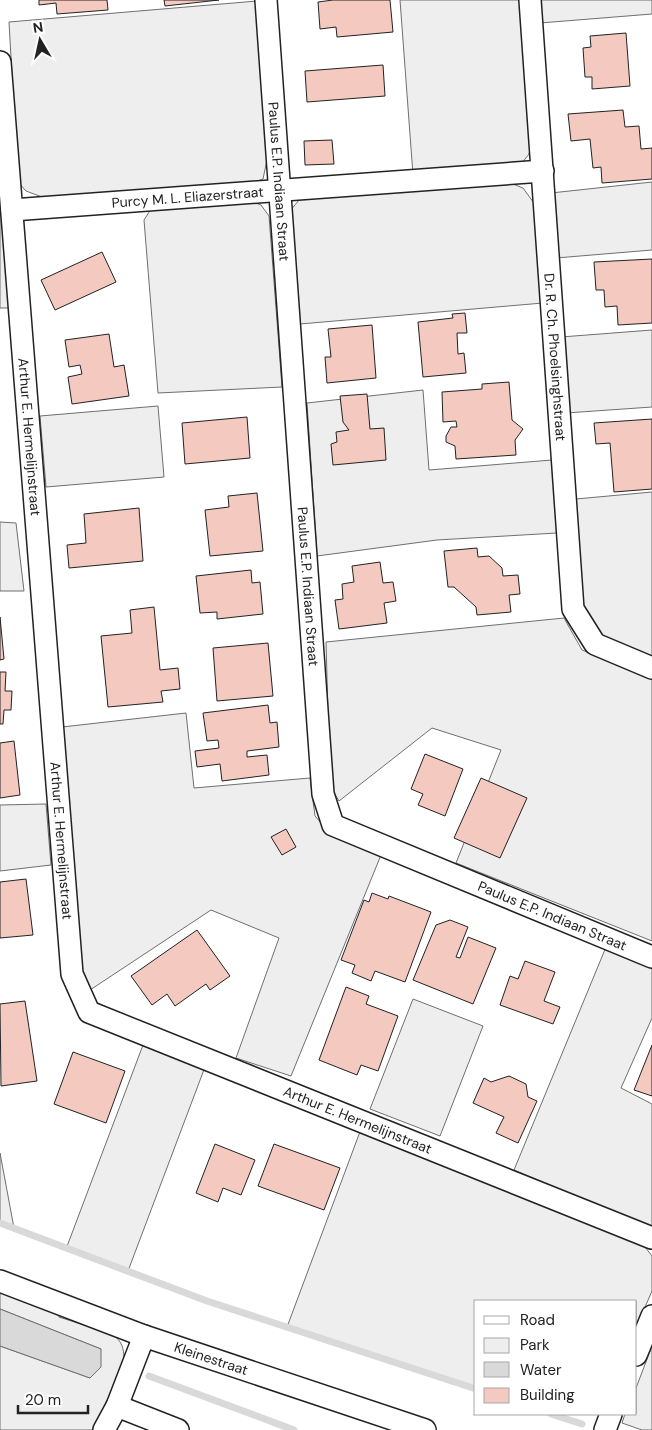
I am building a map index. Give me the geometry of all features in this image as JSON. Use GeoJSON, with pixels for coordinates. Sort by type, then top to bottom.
{"type":"FeatureCollection","features":[{"type":"Feature","properties":{"kind":"street","name":"Paulus E.P. Indiaan Straat"},"geometry":{"type":"LineString","coordinates":[[266,0],[323,794],[332,826],[652,957]]}},
{"type":"Feature","properties":{"kind":"street","name":"Dr. R. Ch. Phoelsinghstraat"},"geometry":{"type":"LineString","coordinates":[[530,0],[573,609],[595,644],[652,668]]}},
{"type":"Feature","properties":{"kind":"street","name":"Arthur E. Hermelijnstraat"},"geometry":{"type":"LineString","coordinates":[[0,62],[72,974],[89,1012],[652,1238]]}},
{"type":"Feature","properties":{"kind":"street","name":"Purcy M. L. Eliazerstraat"},"geometry":{"type":"LineString","coordinates":[[12,210],[543,171]]}},
{"type":"Feature","properties":{"kind":"street","name":"Kleinestraat"},"geometry":{"type":"LineString","coordinates":[[0,1281],[144,1336],[426,1430]]}},
{"type":"Feature","properties":{"kind":"street"},"geometry":{"type":"LineString","coordinates":[[637,1353],[652,1316]]}},
{"type":"Feature","properties":{"kind":"street"},"geometry":{"type":"LineString","coordinates":[[104,1430],[117,1406],[144,1336]]}},
{"type":"Feature","properties":{"kind":"street"},"geometry":{"type":"LineString","coordinates":[[117,1406],[178,1430]]}},
{"type":"Feature","properties":{"kind":"street"},"geometry":{"type":"LineString","coordinates":[[605,1430],[611,1415]]}},
{"type":"Feature","properties":{"kind":"green space"},"geometry":{"type":"Polygon","coordinates":[[[400,0],[521,0],[532,143],[529,154],[522,163],[413,175],[400,0]]]}},
{"type":"Feature","properties":{"kind":"green space"},"geometry":{"type":"Polygon","coordinates":[[[538,0],[652,0],[652,14],[540,23],[538,0]]]}},
{"type":"Feature","properties":{"kind":"green space"},"geometry":{"type":"Polygon","coordinates":[[[257,1],[268,155],[263,179],[250,184],[42,197],[26,191],[18,182],[9,22],[257,1]]]}},
{"type":"Feature","properties":{"kind":"green space"},"geometry":{"type":"Polygon","coordinates":[[[0,160],[12,308],[0,308],[0,160]]]}},
{"type":"Feature","properties":{"kind":"green space"},"geometry":{"type":"Polygon","coordinates":[[[508,182],[523,188],[539,210],[543,303],[300,324],[290,211],[299,200],[313,193],[508,182]]]}},
{"type":"Feature","properties":{"kind":"green space"},"geometry":{"type":"Polygon","coordinates":[[[652,182],[652,250],[556,258],[551,193],[652,182]]]}},
{"type":"Feature","properties":{"kind":"green space"},"geometry":{"type":"Polygon","coordinates":[[[248,200],[261,205],[269,216],[282,387],[158,393],[144,220],[151,209],[248,200]]]}},
{"type":"Feature","properties":{"kind":"green space"},"geometry":{"type":"Polygon","coordinates":[[[652,330],[652,407],[566,413],[561,337],[652,330]]]}},
{"type":"Feature","properties":{"kind":"green space"},"geometry":{"type":"Polygon","coordinates":[[[423,390],[429,470],[552,460],[557,533],[437,540],[317,556],[307,403],[423,390]]]}},
{"type":"Feature","properties":{"kind":"green space"},"geometry":{"type":"Polygon","coordinates":[[[158,406],[164,477],[46,487],[40,416],[158,406]]]}},
{"type":"Feature","properties":{"kind":"green space"},"geometry":{"type":"Polygon","coordinates":[[[652,492],[652,659],[595,633],[580,598],[576,499],[652,492]]]}},
{"type":"Feature","properties":{"kind":"green space"},"geometry":{"type":"Polygon","coordinates":[[[0,522],[16,523],[24,591],[0,591],[0,522]]]}},
{"type":"Feature","properties":{"kind":"green space"},"geometry":{"type":"Polygon","coordinates":[[[564,618],[582,650],[652,678],[652,941],[456,863],[501,750],[432,728],[339,801],[330,786],[326,642],[564,618]]]}},
{"type":"Feature","properties":{"kind":"green space"},"geometry":{"type":"Polygon","coordinates":[[[186,713],[194,788],[310,778],[315,816],[331,834],[381,855],[291,1076],[236,1058],[279,938],[211,910],[87,992],[80,970],[62,727],[186,713]]]}},
{"type":"Feature","properties":{"kind":"green space"},"geometry":{"type":"Polygon","coordinates":[[[46,804],[51,865],[0,871],[0,805],[46,804]]]}},
{"type":"Feature","properties":{"kind":"green space"},"geometry":{"type":"Polygon","coordinates":[[[606,947],[652,966],[652,1018],[621,1088],[652,1104],[652,1229],[514,1170],[606,947]]]}},
{"type":"Feature","properties":{"kind":"green space"},"geometry":{"type":"Polygon","coordinates":[[[413,999],[483,1026],[440,1136],[370,1109],[413,999]]]}},
{"type":"Feature","properties":{"kind":"green space"},"geometry":{"type":"Polygon","coordinates":[[[143,1045],[205,1067],[128,1271],[66,1249],[143,1045]]]}},
{"type":"Feature","properties":{"kind":"green space"},"geometry":{"type":"Polygon","coordinates":[[[361,1129],[634,1240],[645,1247],[652,1256],[652,1291],[637,1326],[637,1300],[474,1300],[474,1388],[287,1327],[361,1129]]]}},
{"type":"Feature","properties":{"kind":"green space"},"geometry":{"type":"Polygon","coordinates":[[[0,1153],[14,1228],[0,1223],[0,1153]]]}},
{"type":"Feature","properties":{"kind":"green space"},"geometry":{"type":"Polygon","coordinates":[[[0,1289],[57,1311],[59,1317],[112,1334],[120,1342],[123,1348],[124,1360],[96,1430],[0,1430],[0,1346],[90,1378],[101,1349],[0,1309],[0,1289]]]}},
{"type":"Feature","properties":{"kind":"green space"},"geometry":{"type":"Polygon","coordinates":[[[652,1346],[652,1430],[642,1430],[622,1423],[625,1415],[637,1415],[637,1385],[652,1346]]]}},
{"type":"Feature","properties":{"kind":"water"},"geometry":{"type":"Polygon","coordinates":[[[0,1309],[101,1349],[101,1367],[90,1378],[0,1346],[0,1309]]]}},
{"type":"Feature","properties":{"kind":"building"},"geometry":{"type":"Polygon","coordinates":[[[39,0],[107,0],[108,10],[57,14],[56,3],[39,5],[39,0]]]}},
{"type":"Feature","properties":{"kind":"building"},"geometry":{"type":"Polygon","coordinates":[[[164,0],[219,0],[165,6],[164,0]]]}},
{"type":"Feature","properties":{"kind":"building"},"geometry":{"type":"Polygon","coordinates":[[[333,0],[390,0],[393,32],[337,37],[336,27],[320,29],[318,2],[333,0]]]}},
{"type":"Feature","properties":{"kind":"building"},"geometry":{"type":"Polygon","coordinates":[[[626,33],[630,86],[592,89],[592,77],[585,77],[583,48],[591,47],[590,36],[626,33]]]}},
{"type":"Feature","properties":{"kind":"building"},"geometry":{"type":"Polygon","coordinates":[[[383,65],[385,96],[307,102],[305,71],[383,65]]]}},
{"type":"Feature","properties":{"kind":"building"},"geometry":{"type":"Polygon","coordinates":[[[623,110],[625,127],[639,126],[641,149],[652,148],[652,179],[602,183],[601,167],[593,168],[590,139],[571,141],[568,114],[623,110]]]}},
{"type":"Feature","properties":{"kind":"building"},"geometry":{"type":"Polygon","coordinates":[[[332,140],[334,164],[305,165],[304,141],[332,140]]]}},
{"type":"Feature","properties":{"kind":"building"},"geometry":{"type":"Polygon","coordinates":[[[102,252],[116,282],[55,310],[41,280],[102,252]]]}},
{"type":"Feature","properties":{"kind":"building"},"geometry":{"type":"Polygon","coordinates":[[[652,259],[652,323],[618,325],[617,306],[605,307],[604,290],[596,290],[594,262],[652,259]]]}},
{"type":"Feature","properties":{"kind":"building"},"geometry":{"type":"Polygon","coordinates":[[[465,313],[467,333],[457,333],[458,354],[464,353],[466,373],[423,377],[418,322],[453,318],[452,314],[465,313]]]}},
{"type":"Feature","properties":{"kind":"building"},"geometry":{"type":"Polygon","coordinates":[[[372,325],[376,378],[327,383],[325,357],[331,357],[328,329],[372,325]]]}},
{"type":"Feature","properties":{"kind":"building"},"geometry":{"type":"Polygon","coordinates":[[[109,334],[114,367],[124,365],[129,396],[72,404],[68,377],[82,374],[80,365],[69,367],[65,340],[109,334]]]}},
{"type":"Feature","properties":{"kind":"building"},"geometry":{"type":"Polygon","coordinates":[[[509,382],[512,420],[523,429],[515,440],[516,455],[456,459],[455,446],[446,442],[446,436],[451,427],[457,427],[456,421],[443,422],[442,392],[482,389],[482,384],[509,382]]]}},
{"type":"Feature","properties":{"kind":"building"},"geometry":{"type":"Polygon","coordinates":[[[367,394],[370,429],[384,428],[386,460],[333,465],[331,444],[337,442],[336,432],[349,430],[343,422],[340,396],[367,394]]]}},
{"type":"Feature","properties":{"kind":"building"},"geometry":{"type":"Polygon","coordinates":[[[247,417],[250,458],[185,464],[182,423],[247,417]]]}},
{"type":"Feature","properties":{"kind":"building"},"geometry":{"type":"Polygon","coordinates":[[[652,419],[652,489],[614,492],[610,443],[596,444],[594,423],[652,419]]]}},
{"type":"Feature","properties":{"kind":"building"},"geometry":{"type":"Polygon","coordinates":[[[257,493],[263,551],[210,556],[205,510],[229,507],[228,496],[257,493]]]}},
{"type":"Feature","properties":{"kind":"building"},"geometry":{"type":"Polygon","coordinates":[[[139,508],[143,561],[69,568],[67,545],[86,543],[84,514],[139,508]]]}},
{"type":"Feature","properties":{"kind":"building"},"geometry":{"type":"Polygon","coordinates":[[[477,548],[478,557],[489,556],[502,568],[503,576],[518,575],[520,594],[509,595],[511,612],[477,615],[476,607],[454,587],[448,587],[444,551],[477,548]]]}},
{"type":"Feature","properties":{"kind":"building"},"geometry":{"type":"Polygon","coordinates":[[[380,562],[383,583],[393,582],[396,601],[384,603],[387,623],[339,629],[335,600],[343,599],[342,584],[354,582],[352,566],[380,562]]]}},
{"type":"Feature","properties":{"kind":"building"},"geometry":{"type":"Polygon","coordinates":[[[251,570],[252,583],[260,582],[263,614],[217,619],[217,612],[200,613],[196,576],[251,570]]]}},
{"type":"Feature","properties":{"kind":"building"},"geometry":{"type":"Polygon","coordinates":[[[154,607],[160,670],[178,668],[180,689],[161,691],[163,702],[108,707],[101,636],[132,633],[130,610],[154,607]]]}},
{"type":"Feature","properties":{"kind":"building"},"geometry":{"type":"Polygon","coordinates":[[[0,617],[4,659],[0,660],[0,617]]]}},
{"type":"Feature","properties":{"kind":"building"},"geometry":{"type":"Polygon","coordinates":[[[268,643],[273,696],[217,701],[213,648],[268,643]]]}},
{"type":"Feature","properties":{"kind":"building"},"geometry":{"type":"Polygon","coordinates":[[[0,672],[6,672],[5,691],[12,691],[11,710],[4,710],[3,724],[0,724],[0,672]]]}},
{"type":"Feature","properties":{"kind":"building"},"geometry":{"type":"Polygon","coordinates":[[[268,705],[270,723],[277,722],[279,747],[247,751],[247,757],[267,755],[269,775],[222,781],[220,764],[197,767],[195,751],[219,748],[218,740],[207,741],[203,713],[268,705]]]}},
{"type":"Feature","properties":{"kind":"building"},"geometry":{"type":"Polygon","coordinates":[[[14,741],[20,795],[0,798],[0,743],[14,741]]]}},
{"type":"Feature","properties":{"kind":"building"},"geometry":{"type":"Polygon","coordinates":[[[425,754],[463,769],[445,816],[418,805],[423,794],[411,789],[425,754]]]}},
{"type":"Feature","properties":{"kind":"building"},"geometry":{"type":"Polygon","coordinates":[[[481,778],[527,798],[500,858],[454,838],[481,778]]]}},
{"type":"Feature","properties":{"kind":"building"},"geometry":{"type":"Polygon","coordinates":[[[286,829],[296,847],[282,855],[271,837],[286,829]]]}},
{"type":"Feature","properties":{"kind":"building"},"geometry":{"type":"Polygon","coordinates":[[[26,879],[33,935],[0,938],[0,882],[26,879]]]}},
{"type":"Feature","properties":{"kind":"building"},"geometry":{"type":"Polygon","coordinates":[[[372,893],[388,899],[389,896],[431,912],[405,982],[375,971],[371,981],[352,973],[355,965],[341,960],[364,900],[369,902],[372,893]]]}},
{"type":"Feature","properties":{"kind":"building"},"geometry":{"type":"Polygon","coordinates":[[[450,920],[468,927],[456,957],[460,958],[468,937],[496,948],[473,1004],[413,980],[436,925],[450,920]]]}},
{"type":"Feature","properties":{"kind":"building"},"geometry":{"type":"Polygon","coordinates":[[[197,930],[230,976],[210,990],[206,984],[175,1006],[167,994],[152,1005],[131,976],[197,930]]]}},
{"type":"Feature","properties":{"kind":"building"},"geometry":{"type":"Polygon","coordinates":[[[525,961],[555,972],[544,1001],[560,1007],[553,1024],[500,1005],[510,976],[518,979],[525,961]]]}},
{"type":"Feature","properties":{"kind":"building"},"geometry":{"type":"Polygon","coordinates":[[[346,987],[369,996],[366,1004],[398,1016],[378,1071],[361,1065],[357,1075],[319,1060],[346,987]]]}},
{"type":"Feature","properties":{"kind":"building"},"geometry":{"type":"Polygon","coordinates":[[[25,1001],[37,1081],[1,1086],[0,1004],[25,1001]]]}},
{"type":"Feature","properties":{"kind":"building"},"geometry":{"type":"Polygon","coordinates":[[[652,1045],[652,1096],[634,1090],[652,1045]]]}},
{"type":"Feature","properties":{"kind":"building"},"geometry":{"type":"Polygon","coordinates":[[[73,1052],[125,1071],[106,1123],[54,1104],[73,1052]]]}},
{"type":"Feature","properties":{"kind":"building"},"geometry":{"type":"Polygon","coordinates":[[[509,1076],[526,1084],[528,1097],[537,1101],[518,1143],[496,1133],[504,1117],[473,1103],[484,1078],[491,1082],[509,1076]]]}},
{"type":"Feature","properties":{"kind":"building"},"geometry":{"type":"Polygon","coordinates":[[[215,1144],[255,1160],[241,1195],[223,1188],[218,1202],[196,1193],[215,1144]]]}},
{"type":"Feature","properties":{"kind":"building"},"geometry":{"type":"Polygon","coordinates":[[[274,1144],[340,1168],[324,1210],[258,1186],[274,1144]]]}},
{"type":"Feature","properties":{"kind":"waterway"},"geometry":{"type":"LineString","coordinates":[[0,1223],[207,1301],[474,1388]]}},
{"type":"Feature","properties":{"kind":"waterway"},"geometry":{"type":"LineString","coordinates":[[149,1376],[294,1430]]}},
{"type":"Feature","properties":{"kind":"waterway"},"geometry":{"type":"LineString","coordinates":[[554,1415],[582,1424]]}}]}
